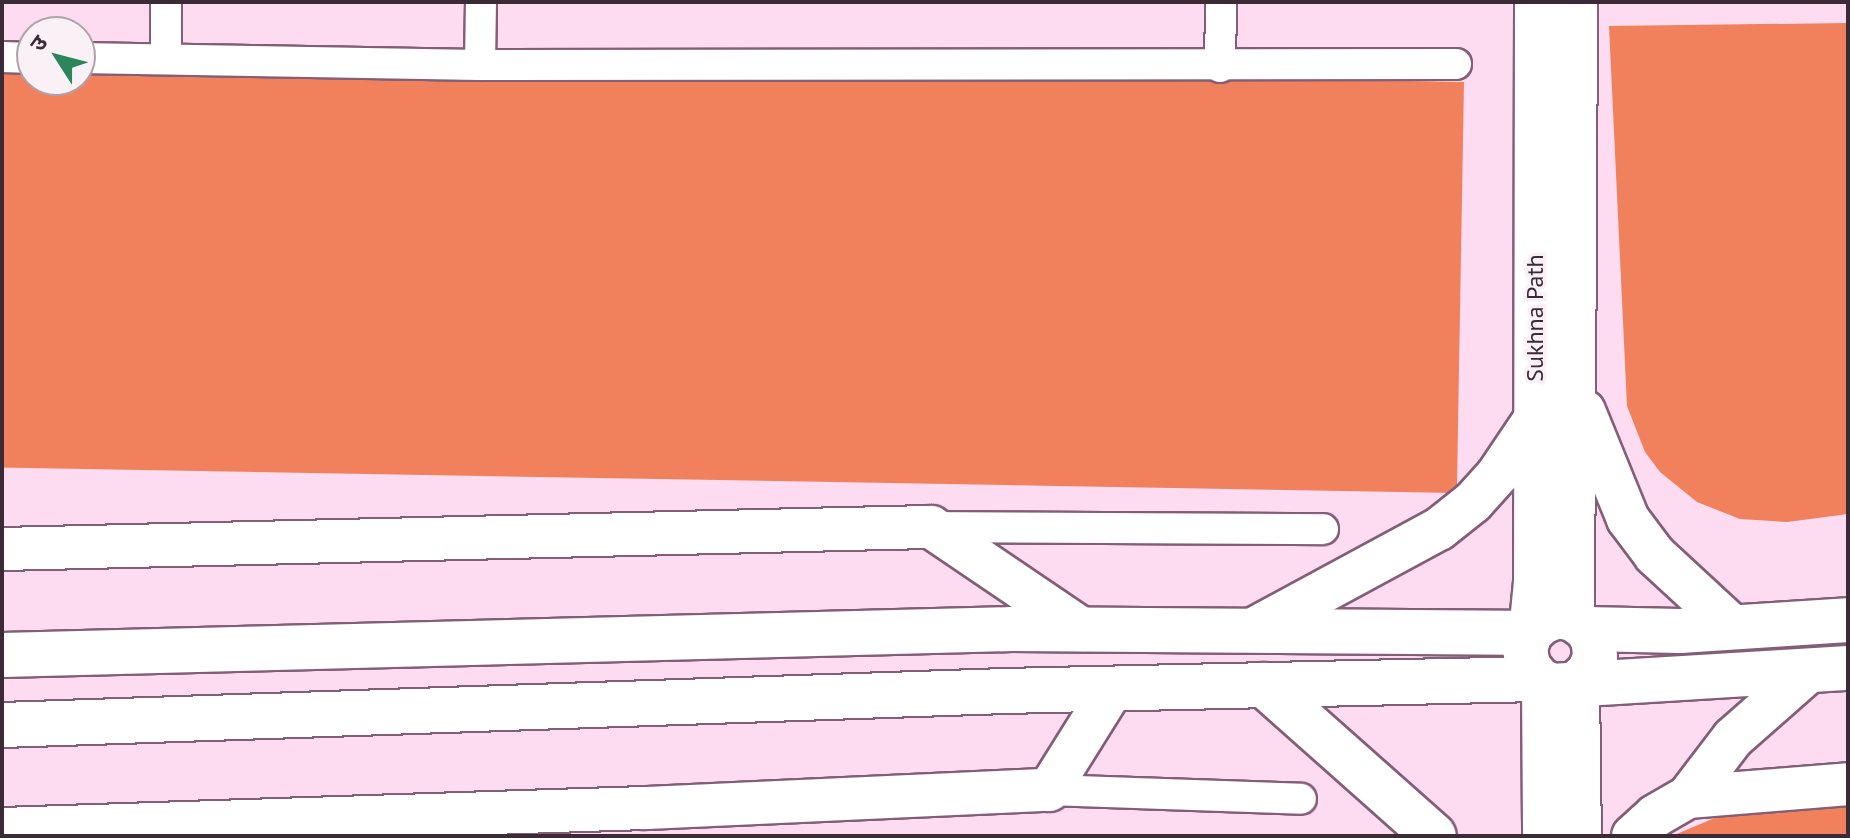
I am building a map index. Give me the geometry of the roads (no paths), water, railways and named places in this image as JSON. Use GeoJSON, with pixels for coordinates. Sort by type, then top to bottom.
{"type":"FeatureCollection","features":[{"type":"Feature","properties":{"kind":"highway"},"geometry":{"type":"LineString","coordinates":[[1580,624],[1594,642],[1595,658],[1589,672],[1553,681],[1528,666],[1525,649],[1530,633],[1549,619],[1580,624],[1733,627],[1848,620]]}},
{"type":"Feature","properties":{"kind":"highway"},"geometry":{"type":"LineString","coordinates":[[2,655],[1083,630],[1530,633]]}},
{"type":"Feature","properties":{"kind":"highway"},"geometry":{"type":"LineString","coordinates":[[2,725],[1112,689],[1553,681],[1829,669]]}},
{"type":"Feature","properties":{"kind":"highway"},"geometry":{"type":"LineString","coordinates":[[1264,685],[1434,836]]}},
{"type":"Feature","properties":{"kind":"street"},"geometry":{"type":"LineString","coordinates":[[166,2],[166,59]]}},
{"type":"Feature","properties":{"kind":"street"},"geometry":{"type":"LineString","coordinates":[[480,65],[481,2]]}},
{"type":"Feature","properties":{"kind":"street"},"geometry":{"type":"LineString","coordinates":[[1220,67],[1221,2]]}},
{"type":"Feature","properties":{"kind":"street","name":"Sukhna Path"},"geometry":{"type":"LineString","coordinates":[[1530,633],[1535,582],[1536,2]]}},
{"type":"Feature","properties":{"kind":"street","name":"Sukhna Path"},"geometry":{"type":"LineString","coordinates":[[1576,2],[1574,383],[1580,624]]}},
{"type":"Feature","properties":{"kind":"street"},"geometry":{"type":"LineString","coordinates":[[96,58],[480,65],[1220,67],[1456,64]]}},
{"type":"Feature","properties":{"kind":"street"},"geometry":{"type":"LineString","coordinates":[[1574,383],[1628,519],[1655,555],[1733,627]]}},
{"type":"Feature","properties":{"kind":"street"},"geometry":{"type":"LineString","coordinates":[[1250,631],[1439,529],[1473,502],[1498,474],[1535,419]]}},
{"type":"Feature","properties":{"kind":"street"},"geometry":{"type":"LineString","coordinates":[[931,527],[1083,630]]}},
{"type":"Feature","properties":{"kind":"street"},"geometry":{"type":"LineString","coordinates":[[2,549],[931,527],[1323,529]]}},
{"type":"Feature","properties":{"kind":"street"},"geometry":{"type":"LineString","coordinates":[[1633,836],[1655,816],[1688,797],[1733,738],[1829,669]]}},
{"type":"Feature","properties":{"kind":"street"},"geometry":{"type":"LineString","coordinates":[[1544,836],[1553,681]]}},
{"type":"Feature","properties":{"kind":"street"},"geometry":{"type":"LineString","coordinates":[[1553,681],[1580,836]]}},
{"type":"Feature","properties":{"kind":"street"},"geometry":{"type":"LineString","coordinates":[[1049,790],[1112,689]]}},
{"type":"Feature","properties":{"kind":"street"},"geometry":{"type":"LineString","coordinates":[[1688,797],[1848,784]]}},
{"type":"Feature","properties":{"kind":"street"},"geometry":{"type":"LineString","coordinates":[[2,829],[630,809],[1049,790],[1301,799]]}}]}
